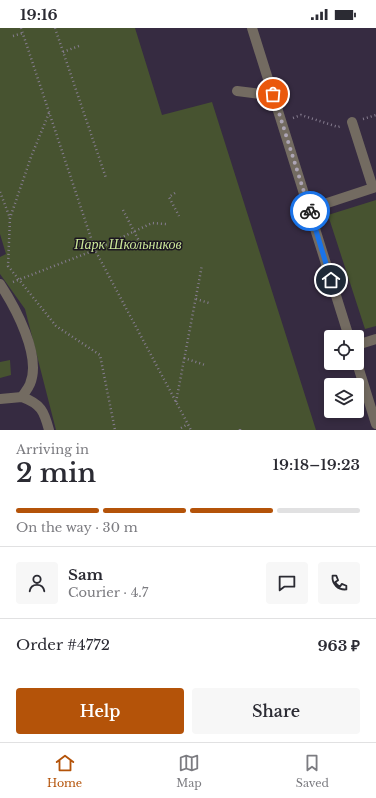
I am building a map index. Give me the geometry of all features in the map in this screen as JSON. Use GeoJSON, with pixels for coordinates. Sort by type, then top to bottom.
{"type":"FeatureCollection","features":[{"type":"Feature","properties":{"kind":"street"},"geometry":{"type":"LineString","coordinates":[[252,28],[347,330]]}},
{"type":"Feature","properties":{"kind":"street"},"geometry":{"type":"LineString","coordinates":[[237,91],[273,94]]}},
{"type":"Feature","properties":{"kind":"street"},"geometry":{"type":"LineString","coordinates":[[309,209],[374,187],[352,122]]}},
{"type":"Feature","properties":{"kind":"street"},"geometry":{"type":"LineString","coordinates":[[0,284],[21,320],[33,362],[30,384],[22,397]]}},
{"type":"Feature","properties":{"kind":"street"},"geometry":{"type":"LineString","coordinates":[[364,343],[376,339]]}},
{"type":"Feature","properties":{"kind":"street"},"geometry":{"type":"LineString","coordinates":[[359,370],[376,424]]}},
{"type":"Feature","properties":{"kind":"street"},"geometry":{"type":"LineString","coordinates":[[0,399],[22,397],[35,402],[45,415],[49,430]]}},
{"type":"Feature","properties":{"kind":"path"},"geometry":{"type":"LineString","coordinates":[[21,28],[94,250],[191,430]]}},
{"type":"Feature","properties":{"kind":"path"},"geometry":{"type":"LineString","coordinates":[[55,28],[106,178]]}},
{"type":"Feature","properties":{"kind":"path"},"geometry":{"type":"LineString","coordinates":[[13,36],[23,33]]}},
{"type":"Feature","properties":{"kind":"path"},"geometry":{"type":"LineString","coordinates":[[63,52],[80,46]]}},
{"type":"Feature","properties":{"kind":"path"},"geometry":{"type":"LineString","coordinates":[[49,113],[31,157],[10,218],[8,266],[56,326],[100,355],[115,430]]}},
{"type":"Feature","properties":{"kind":"path"},"geometry":{"type":"LineString","coordinates":[[288,120],[301,115],[338,127],[376,114]]}},
{"type":"Feature","properties":{"kind":"path"},"geometry":{"type":"LineString","coordinates":[[0,192],[10,218]]}},
{"type":"Feature","properties":{"kind":"path"},"geometry":{"type":"LineString","coordinates":[[175,193],[169,197],[179,216]]}},
{"type":"Feature","properties":{"kind":"path"},"geometry":{"type":"LineString","coordinates":[[123,210],[133,232],[139,241]]}},
{"type":"Feature","properties":{"kind":"path"},"geometry":{"type":"LineString","coordinates":[[18,280],[94,250],[152,223],[166,224]]}},
{"type":"Feature","properties":{"kind":"path"},"geometry":{"type":"LineString","coordinates":[[176,402],[202,265]]}},
{"type":"Feature","properties":{"kind":"path"},"geometry":{"type":"LineString","coordinates":[[196,299],[209,303]]}},
{"type":"Feature","properties":{"kind":"path"},"geometry":{"type":"LineString","coordinates":[[184,358],[205,365]]}},
{"type":"Feature","properties":{"kind":"path"},"geometry":{"type":"LineString","coordinates":[[181,428],[188,424]]}},
{"type":"Feature","properties":{"kind":"green space","name":"Парк Школьников"},"geometry":{"type":"Polygon","coordinates":[[[0,28],[135,28],[162,115],[212,102],[316,430],[56,430],[25,309],[0,274],[0,257],[6,254],[0,234],[0,28]]]}},
{"type":"Feature","properties":{"kind":"green space"},"geometry":{"type":"Polygon","coordinates":[[[376,200],[376,326],[365,329],[328,215],[376,200]]]}},
{"type":"Feature","properties":{"kind":"green space"},"geometry":{"type":"Polygon","coordinates":[[[10,360],[11,375],[0,378],[0,362],[10,360]]]}},
{"type":"Feature","properties":{"kind":"way so far"},"geometry":{"type":"LineString","coordinates":[[273,94],[310,211]]}},
{"type":"Feature","properties":{"kind":"route"},"geometry":{"type":"LineString","coordinates":[[310,211],[331,280]]}}]}
